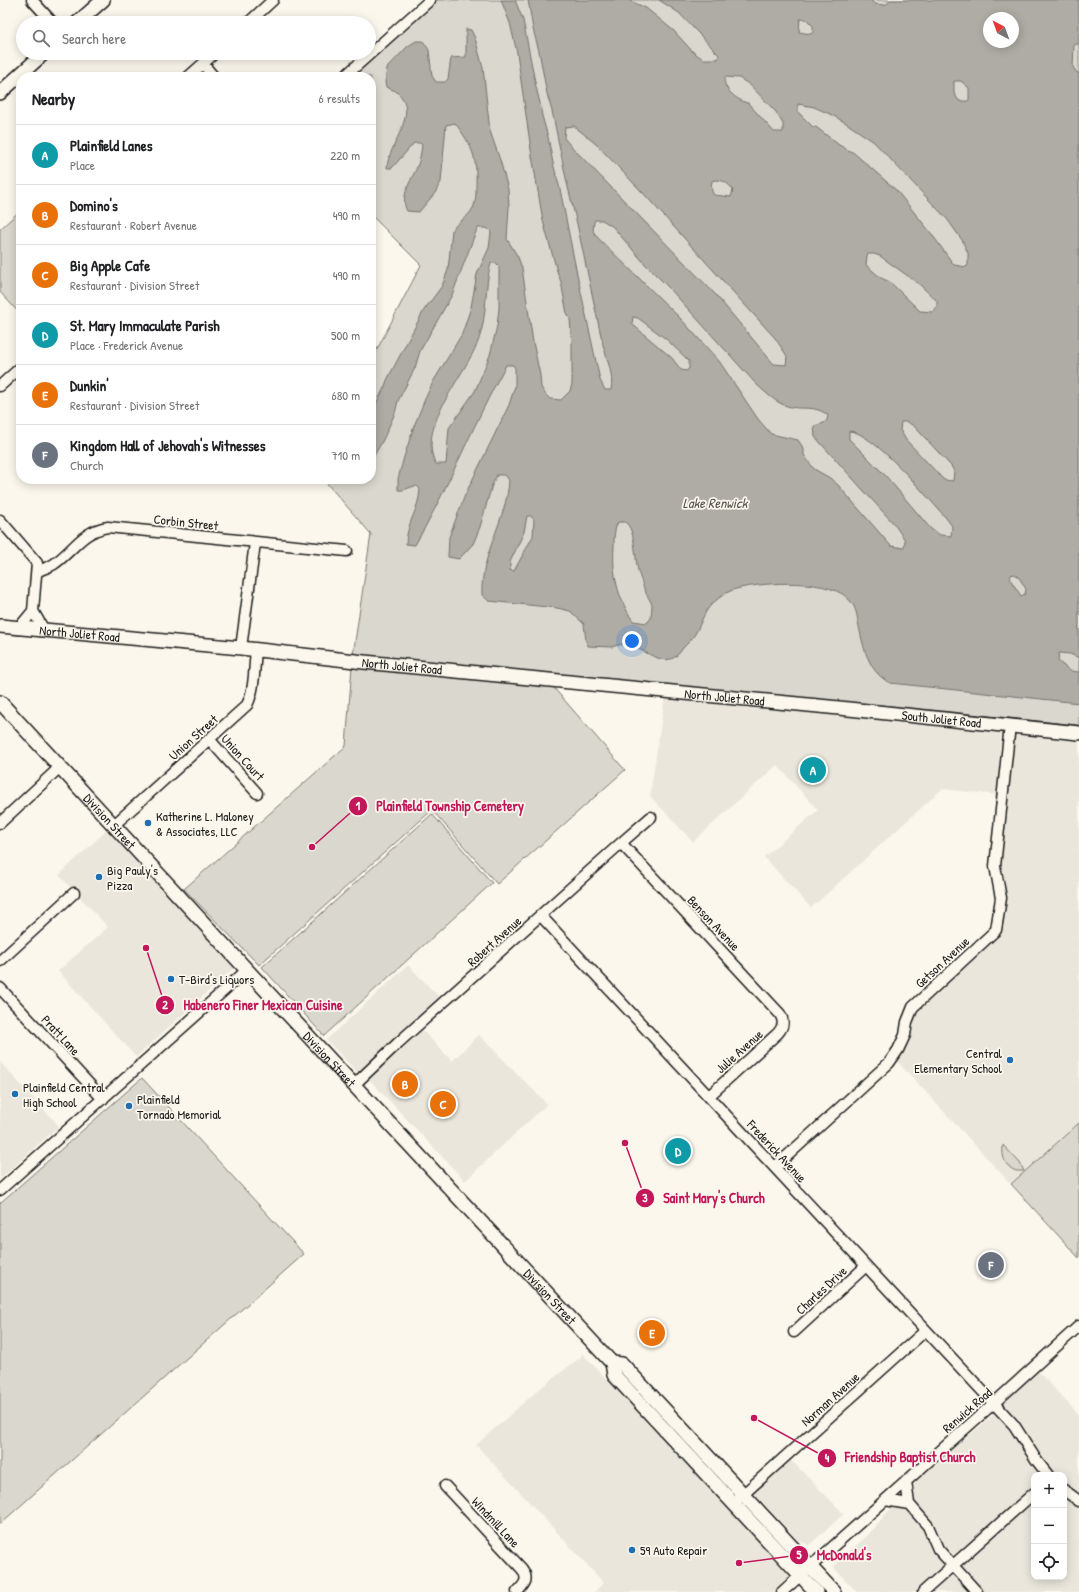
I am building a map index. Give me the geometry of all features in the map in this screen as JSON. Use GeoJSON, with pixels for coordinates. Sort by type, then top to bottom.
{"type":"FeatureCollection","features":[{"type":"Feature","properties":{"kind":"main road"},"geometry":{"type":"LineString","coordinates":[[85,16],[103,0]]}},
{"type":"Feature","properties":{"kind":"main road"},"geometry":{"type":"LineString","coordinates":[[23,72],[36,60]]}},
{"type":"Feature","properties":{"kind":"main road"},"geometry":{"type":"LineString","coordinates":[[0,93],[16,78]]}},
{"type":"Feature","properties":{"kind":"main road","name":"North Joliet Road"},"geometry":{"type":"LineString","coordinates":[[0,626],[241,648],[372,663],[803,705]]}},
{"type":"Feature","properties":{"kind":"main road","name":"Division Street"},"geometry":{"type":"LineString","coordinates":[[0,702],[612,1362],[622,1364],[738,1498],[800,1575],[816,1592]]}},
{"type":"Feature","properties":{"kind":"main road","name":"South Joliet Road"},"geometry":{"type":"LineString","coordinates":[[803,705],[1079,732]]}},
{"type":"Feature","properties":{"kind":"main road","name":"Division Street"},"geometry":{"type":"LineString","coordinates":[[738,1498],[810,1566],[834,1592]]}},
{"type":"Feature","properties":{"kind":"street"},"geometry":{"type":"LineString","coordinates":[[32,0],[47,16]]}},
{"type":"Feature","properties":{"kind":"street"},"geometry":{"type":"LineString","coordinates":[[256,16],[273,0]]}},
{"type":"Feature","properties":{"kind":"street"},"geometry":{"type":"LineString","coordinates":[[376,48],[430,0]]}},
{"type":"Feature","properties":{"kind":"street"},"geometry":{"type":"LineString","coordinates":[[194,72],[207,60]]}},
{"type":"Feature","properties":{"kind":"street"},"geometry":{"type":"LineString","coordinates":[[350,72],[363,60]]}},
{"type":"Feature","properties":{"kind":"street"},"geometry":{"type":"LineString","coordinates":[[203,64],[210,72]]}},
{"type":"Feature","properties":{"kind":"street"},"geometry":{"type":"LineString","coordinates":[[0,386],[16,372]]}},
{"type":"Feature","properties":{"kind":"street"},"geometry":{"type":"LineString","coordinates":[[0,520],[36,563],[37,572],[33,611],[18,628]]}},
{"type":"Feature","properties":{"kind":"street","name":"Corbin Street"},"geometry":{"type":"LineString","coordinates":[[37,572],[54,564],[86,535],[97,529],[108,527],[255,543],[347,551]]}},
{"type":"Feature","properties":{"kind":"street"},"geometry":{"type":"LineString","coordinates":[[241,648],[255,543]]}},
{"type":"Feature","properties":{"kind":"street"},"geometry":{"type":"LineString","coordinates":[[33,611],[44,630]]}},
{"type":"Feature","properties":{"kind":"street","name":"Union Street"},"geometry":{"type":"LineString","coordinates":[[114,825],[247,705],[251,694],[256,650]]}},
{"type":"Feature","properties":{"kind":"street","name":"Getson Avenue"},"geometry":{"type":"LineString","coordinates":[[775,1167],[889,1063],[905,1036],[907,1022],[913,1007],[996,930],[1001,898],[995,866],[1010,725]]}},
{"type":"Feature","properties":{"kind":"street","name":"Union Court"},"geometry":{"type":"LineString","coordinates":[[209,739],[257,793]]}},
{"type":"Feature","properties":{"kind":"street"},"geometry":{"type":"LineString","coordinates":[[0,823],[60,767]]}},
{"type":"Feature","properties":{"kind":"street","name":"Robert Avenue"},"geometry":{"type":"LineString","coordinates":[[354,1085],[398,1043],[651,817]]}},
{"type":"Feature","properties":{"kind":"street","name":"Benson Avenue"},"geometry":{"type":"LineString","coordinates":[[621,843],[780,1014],[783,1024]]}},
{"type":"Feature","properties":{"kind":"street"},"geometry":{"type":"LineString","coordinates":[[0,961],[74,893]]}},
{"type":"Feature","properties":{"kind":"street","name":"Frederick Avenue"},"geometry":{"type":"LineString","coordinates":[[541,916],[1014,1425],[1046,1472]]}},
{"type":"Feature","properties":{"kind":"street"},"geometry":{"type":"LineString","coordinates":[[0,1190],[247,970]]}},
{"type":"Feature","properties":{"kind":"street","name":"Pratt Lane"},"geometry":{"type":"LineString","coordinates":[[0,988],[103,1099]]}},
{"type":"Feature","properties":{"kind":"street","name":"Julie Avenue"},"geometry":{"type":"LineString","coordinates":[[709,1096],[778,1033],[783,1024]]}},
{"type":"Feature","properties":{"kind":"street","name":"Charles Drive"},"geometry":{"type":"LineString","coordinates":[[794,1332],[866,1266]]}},
{"type":"Feature","properties":{"kind":"street","name":"Renwick Road"},"geometry":{"type":"LineString","coordinates":[[782,1592],[994,1404],[1078,1327]]}},
{"type":"Feature","properties":{"kind":"street","name":"Norman Avenue"},"geometry":{"type":"LineString","coordinates":[[738,1498],[926,1330]]}},
{"type":"Feature","properties":{"kind":"street"},"geometry":{"type":"LineString","coordinates":[[906,1481],[909,1504],[928,1526],[938,1549],[977,1592]]}},
{"type":"Feature","properties":{"kind":"street","name":"Windmill Lane"},"geometry":{"type":"LineString","coordinates":[[445,1486],[522,1569],[527,1577],[526,1582],[517,1592]]}},
{"type":"Feature","properties":{"kind":"street"},"geometry":{"type":"LineString","coordinates":[[1067,1492],[1079,1501]]}},
{"type":"Feature","properties":{"kind":"street"},"geometry":{"type":"LineString","coordinates":[[923,1592],[1031,1496]]}},
{"type":"Feature","properties":{"kind":"street"},"geometry":{"type":"LineString","coordinates":[[885,1500],[909,1504]]}},
{"type":"Feature","properties":{"kind":"shaded area","name":"Lake Renwick"},"geometry":{"type":"Polygon","coordinates":[[[430,0],[1079,0],[1079,725],[353,655],[371,534],[327,484],[376,484],[376,351],[421,265],[376,220],[376,72],[350,72],[363,60],[376,60],[376,48],[430,0]]]}},
{"type":"Feature","properties":{"kind":"shaded area"},"geometry":{"type":"Polygon","coordinates":[[[16,215],[16,310],[0,292],[0,229],[16,215]]]}},
{"type":"Feature","properties":{"kind":"shaded area"},"geometry":{"type":"Polygon","coordinates":[[[352,666],[553,687],[625,770],[497,884],[432,810],[259,965],[184,889],[346,746],[352,666]]]}},
{"type":"Feature","properties":{"kind":"shaded area"},"geometry":{"type":"Polygon","coordinates":[[[665,696],[1001,731],[998,795],[942,789],[811,908],[764,857],[818,810],[777,765],[778,764],[693,842],[650,796],[665,696]]]}},
{"type":"Feature","properties":{"kind":"shaded area"},"geometry":{"type":"Polygon","coordinates":[[[1013,731],[1079,737],[1079,1123],[1011,1184],[896,1060],[916,1008],[1001,927],[999,871],[1013,731]]]}},
{"type":"Feature","properties":{"kind":"shaded area"},"geometry":{"type":"Polygon","coordinates":[[[432,814],[492,883],[324,1036],[262,967],[432,814]]]}},
{"type":"Feature","properties":{"kind":"shaded area"},"geometry":{"type":"Polygon","coordinates":[[[108,829],[234,968],[136,1057],[58,971],[108,927],[59,875],[108,829]]]}},
{"type":"Feature","properties":{"kind":"shaded area"},"geometry":{"type":"Polygon","coordinates":[[[408,965],[443,1001],[360,1075],[326,1040],[408,965]]]}},
{"type":"Feature","properties":{"kind":"shaded area"},"geometry":{"type":"Polygon","coordinates":[[[421,1029],[452,1061],[479,1035],[547,1104],[465,1181],[368,1078],[421,1029]]]}},
{"type":"Feature","properties":{"kind":"shaded area","name":"Plainfield Central High School"},"geometry":{"type":"Polygon","coordinates":[[[0,1062],[59,1126],[0,1179],[0,1062]]]}},
{"type":"Feature","properties":{"kind":"shaded area"},"geometry":{"type":"Polygon","coordinates":[[[142,1078],[304,1254],[0,1524],[0,1203],[142,1078]]]}},
{"type":"Feature","properties":{"kind":"shaded area"},"geometry":{"type":"Polygon","coordinates":[[[1079,1123],[1079,1258],[1011,1184],[1079,1123]]]}},
{"type":"Feature","properties":{"kind":"shaded area"},"geometry":{"type":"Polygon","coordinates":[[[1003,1145],[1020,1163],[1024,1171],[1016,1171],[1006,1164],[1003,1153],[1003,1145]]]}},
{"type":"Feature","properties":{"kind":"shaded area"},"geometry":{"type":"Polygon","coordinates":[[[582,1353],[791,1576],[774,1592],[594,1592],[604,1583],[476,1445],[538,1390],[581,1357],[582,1353]]]}},
{"type":"Feature","properties":{"kind":"shaded area"},"geometry":{"type":"Polygon","coordinates":[[[1037,1370],[1079,1415],[1079,1592],[857,1592],[834,1568],[836,1563],[867,1536],[914,1481],[991,1417],[1004,1400],[1037,1370]]]}},
{"type":"Feature","properties":{"kind":"shaded area"},"geometry":{"type":"Polygon","coordinates":[[[783,1452],[844,1514],[809,1545],[798,1540],[746,1485],[783,1452]]]}},
{"type":"Feature","properties":{"kind":"water","name":"Lake Renwick"},"geometry":{"type":"Polygon","coordinates":[[[501,0],[515,0],[523,20],[542,116],[560,189],[600,380],[605,390],[611,390],[611,373],[601,336],[547,94],[528,0],[628,0],[646,8],[674,31],[692,51],[703,59],[718,59],[719,55],[679,13],[659,0],[870,0],[875,4],[885,5],[891,0],[1079,0],[1079,44],[1074,46],[1073,67],[1077,73],[1079,73],[1079,658],[1070,654],[1059,653],[1058,661],[1070,671],[1079,672],[1079,703],[890,683],[876,672],[867,657],[856,612],[851,602],[842,594],[830,588],[814,585],[780,583],[736,589],[724,594],[710,606],[692,638],[675,657],[668,660],[661,659],[629,646],[588,646],[584,624],[570,611],[557,608],[489,601],[482,595],[483,580],[489,551],[504,509],[509,480],[505,475],[497,475],[492,485],[480,527],[473,544],[459,559],[448,557],[449,537],[465,495],[509,405],[515,386],[515,368],[513,365],[506,365],[494,387],[439,501],[415,545],[406,544],[408,530],[417,504],[420,489],[417,486],[398,490],[398,479],[414,426],[425,399],[433,382],[462,334],[471,307],[477,274],[489,248],[491,232],[487,228],[478,228],[452,295],[420,351],[415,368],[398,401],[395,413],[376,452],[376,404],[424,310],[442,286],[448,270],[452,230],[471,211],[476,197],[475,160],[470,146],[455,123],[446,125],[441,182],[435,193],[419,212],[407,211],[404,200],[405,194],[418,164],[422,145],[420,143],[414,143],[392,168],[387,168],[392,149],[405,119],[406,109],[404,100],[397,92],[386,87],[385,82],[387,68],[408,46],[416,41],[423,41],[429,50],[432,76],[436,82],[445,82],[448,79],[451,58],[466,57],[466,29],[471,30],[475,38],[483,68],[490,131],[508,189],[509,207],[507,239],[518,257],[522,268],[541,387],[550,399],[561,400],[570,391],[572,384],[570,319],[567,314],[561,282],[543,221],[517,53],[510,23],[501,0]],[[800,19],[799,32],[811,34],[813,32],[813,26],[806,19],[800,19]],[[725,77],[726,87],[734,96],[741,101],[748,103],[774,132],[783,132],[783,124],[776,112],[750,85],[739,78],[725,77]],[[954,81],[954,93],[959,101],[969,100],[969,88],[961,81],[954,81]],[[798,104],[798,112],[813,127],[816,127],[839,145],[854,153],[896,190],[931,233],[954,265],[966,267],[968,265],[968,253],[962,240],[947,219],[874,142],[846,123],[814,107],[798,104]],[[574,126],[565,127],[564,138],[570,145],[715,294],[772,362],[774,364],[786,365],[787,356],[775,338],[643,193],[597,145],[574,126]],[[715,180],[712,181],[711,185],[714,195],[731,197],[733,190],[729,185],[726,182],[715,180]],[[595,220],[593,231],[598,238],[680,318],[719,361],[758,419],[771,434],[798,440],[804,449],[804,455],[814,469],[830,478],[838,485],[891,546],[904,548],[905,540],[894,524],[815,437],[814,426],[824,423],[827,420],[828,415],[817,410],[787,406],[771,397],[756,384],[612,226],[602,220],[595,220]],[[868,254],[866,265],[881,278],[890,282],[920,311],[933,312],[937,307],[937,301],[919,284],[880,256],[868,254]],[[491,263],[486,291],[484,320],[479,339],[473,353],[437,417],[432,434],[431,449],[436,464],[446,464],[449,428],[475,391],[490,355],[497,326],[499,308],[499,266],[496,263],[491,263]],[[633,317],[632,324],[672,358],[681,370],[687,371],[689,368],[689,361],[666,339],[638,318],[633,317]],[[901,422],[900,430],[906,440],[944,480],[953,481],[954,471],[951,466],[914,426],[907,422],[901,422]],[[849,431],[849,439],[885,475],[931,529],[940,535],[951,536],[952,526],[900,467],[871,442],[859,434],[849,431]],[[527,516],[524,532],[510,562],[510,570],[514,571],[533,536],[534,520],[531,516],[527,516]],[[618,522],[614,540],[614,567],[617,586],[623,604],[633,621],[647,623],[651,618],[652,605],[644,589],[638,571],[632,532],[625,522],[618,522]],[[1014,574],[1011,575],[1010,579],[1021,596],[1025,594],[1026,589],[1018,576],[1014,574]]]}},
{"type":"Feature","properties":{"kind":"place","name":"Plainfield Lanes"},"geometry":{"type":"Point","coordinates":[813,770]}},
{"type":"Feature","properties":{"kind":"place","name":"Katherine L. Maloney & Associates, LLC"},"geometry":{"type":"Point","coordinates":[148,823]}},
{"type":"Feature","properties":{"kind":"place","name":"Plainfield Township Cemetery"},"geometry":{"type":"Point","coordinates":[312,847]}},
{"type":"Feature","properties":{"kind":"place","name":"Big Pauly's Pizza"},"geometry":{"type":"Point","coordinates":[99,877]}},
{"type":"Feature","properties":{"kind":"place","name":"Habenero Finer Mexican Cuisine"},"geometry":{"type":"Point","coordinates":[146,948]}},
{"type":"Feature","properties":{"kind":"place","name":"T-Bird's Liquors"},"geometry":{"type":"Point","coordinates":[171,979]}},
{"type":"Feature","properties":{"kind":"place","name":"Central Elementary School"},"geometry":{"type":"Point","coordinates":[1010,1060]}},
{"type":"Feature","properties":{"kind":"place","name":"Domino's"},"geometry":{"type":"Point","coordinates":[405,1084]}},
{"type":"Feature","properties":{"kind":"place","name":"Plainfield Central High School"},"geometry":{"type":"Point","coordinates":[15,1094]}},
{"type":"Feature","properties":{"kind":"place","name":"Big Apple Cafe"},"geometry":{"type":"Point","coordinates":[443,1104]}},
{"type":"Feature","properties":{"kind":"place","name":"Plainfield Tornado Memorial"},"geometry":{"type":"Point","coordinates":[129,1106]}},
{"type":"Feature","properties":{"kind":"place","name":"Saint Mary's Church"},"geometry":{"type":"Point","coordinates":[625,1143]}},
{"type":"Feature","properties":{"kind":"place","name":"St. Mary Immaculate Parish"},"geometry":{"type":"Point","coordinates":[678,1151]}},
{"type":"Feature","properties":{"kind":"place","name":"Kingdom Hall of Jehovah's Witnesses"},"geometry":{"type":"Point","coordinates":[991,1265]}},
{"type":"Feature","properties":{"kind":"place","name":"Dunkin'"},"geometry":{"type":"Point","coordinates":[652,1333]}},
{"type":"Feature","properties":{"kind":"place","name":"Friendship Baptist Church"},"geometry":{"type":"Point","coordinates":[754,1418]}},
{"type":"Feature","properties":{"kind":"place","name":"59 Auto Repair"},"geometry":{"type":"Point","coordinates":[632,1550]}},
{"type":"Feature","properties":{"kind":"place","name":"McDonald's"},"geometry":{"type":"Point","coordinates":[739,1563]}}]}
